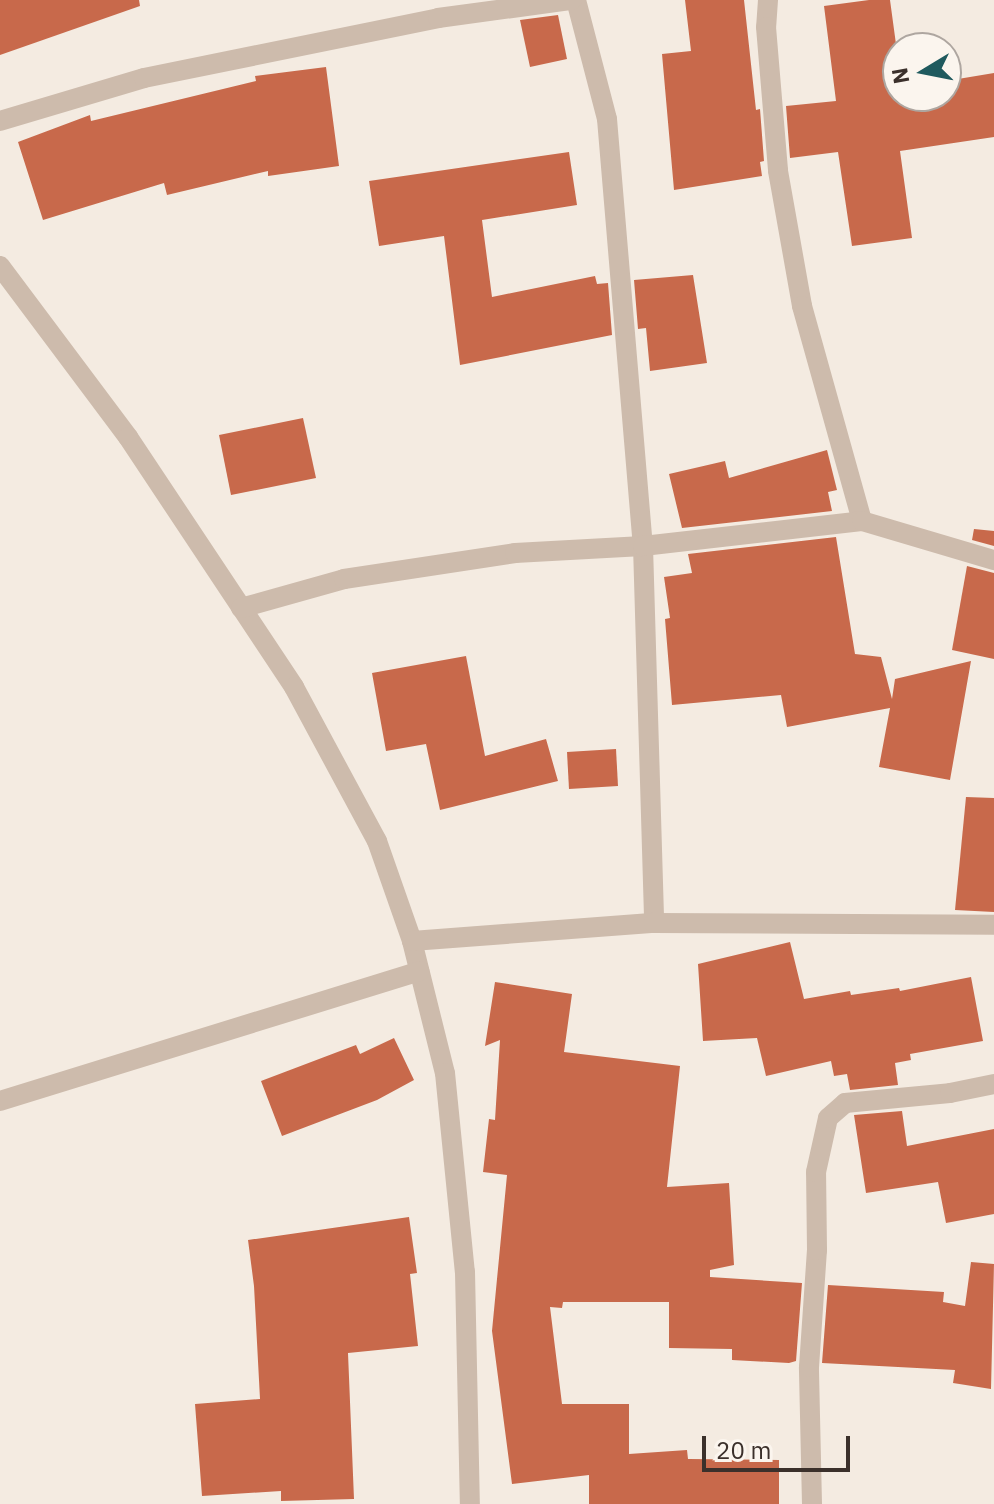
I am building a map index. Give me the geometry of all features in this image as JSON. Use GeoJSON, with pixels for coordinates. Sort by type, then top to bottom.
{"type":"FeatureCollection","features":[{"type":"Feature","properties":{"kind":"street"},"geometry":{"type":"LineString","coordinates":[[0,121],[144,78],[438,18],[574,0],[607,119],[643,546],[654,923]]}},
{"type":"Feature","properties":{"kind":"street"},"geometry":{"type":"LineString","coordinates":[[768,0],[766,27],[778,171],[802,306],[862,521]]}},
{"type":"Feature","properties":{"kind":"street"},"geometry":{"type":"LineString","coordinates":[[0,266],[128,437],[294,687],[377,841],[412,941],[445,1073],[465,1272],[470,1504]]}},
{"type":"Feature","properties":{"kind":"street"},"geometry":{"type":"LineString","coordinates":[[241,608],[344,579],[515,553],[643,546],[862,521],[994,560]]}},
{"type":"Feature","properties":{"kind":"street"},"geometry":{"type":"LineString","coordinates":[[412,941],[654,923],[994,925]]}},
{"type":"Feature","properties":{"kind":"street"},"geometry":{"type":"LineString","coordinates":[[0,1101],[419,971]]}},
{"type":"Feature","properties":{"kind":"street"},"geometry":{"type":"LineString","coordinates":[[812,1504],[809,1367],[817,1250],[816,1172],[828,1118],[845,1103],[950,1093],[994,1084]]}},
{"type":"Feature","properties":{"kind":"building"},"geometry":{"type":"Polygon","coordinates":[[[0,0],[139,0],[140,6],[0,55],[0,0]]]}},
{"type":"Feature","properties":{"kind":"building"},"geometry":{"type":"Polygon","coordinates":[[[685,0],[744,0],[756,110],[760,109],[764,161],[760,162],[762,176],[674,190],[662,54],[691,51],[685,0]]]}},
{"type":"Feature","properties":{"kind":"building"},"geometry":{"type":"Polygon","coordinates":[[[890,0],[894,32],[882,32],[882,112],[962,112],[962,78],[994,73],[994,137],[900,151],[912,238],[852,246],[838,152],[790,158],[786,106],[836,101],[824,6],[890,0]]]}},
{"type":"Feature","properties":{"kind":"building"},"geometry":{"type":"Polygon","coordinates":[[[558,15],[567,59],[530,67],[520,20],[558,15]]]}},
{"type":"Feature","properties":{"kind":"building"},"geometry":{"type":"Polygon","coordinates":[[[326,67],[339,166],[268,176],[268,171],[167,195],[164,183],[43,220],[18,142],[90,115],[91,121],[256,81],[255,76],[326,67]]]}},
{"type":"Feature","properties":{"kind":"building"},"geometry":{"type":"Polygon","coordinates":[[[569,152],[577,205],[482,220],[492,297],[595,276],[597,284],[608,283],[612,335],[460,365],[444,236],[379,246],[369,181],[569,152]]]}},
{"type":"Feature","properties":{"kind":"building"},"geometry":{"type":"Polygon","coordinates":[[[693,275],[707,363],[650,371],[646,328],[638,329],[634,280],[693,275]]]}},
{"type":"Feature","properties":{"kind":"building"},"geometry":{"type":"Polygon","coordinates":[[[303,418],[316,478],[231,495],[219,435],[303,418]]]}},
{"type":"Feature","properties":{"kind":"building"},"geometry":{"type":"Polygon","coordinates":[[[827,450],[837,490],[828,492],[832,511],[682,528],[669,474],[725,461],[729,478],[827,450]]]}},
{"type":"Feature","properties":{"kind":"building"},"geometry":{"type":"Polygon","coordinates":[[[974,529],[994,531],[994,546],[972,540],[974,529]]]}},
{"type":"Feature","properties":{"kind":"building"},"geometry":{"type":"Polygon","coordinates":[[[836,537],[855,654],[881,657],[892,699],[895,679],[971,661],[950,780],[879,767],[890,708],[787,727],[781,695],[672,705],[665,619],[670,618],[664,577],[692,573],[688,554],[836,537]]]}},
{"type":"Feature","properties":{"kind":"building"},"geometry":{"type":"Polygon","coordinates":[[[967,566],[994,573],[994,659],[952,650],[967,566]]]}},
{"type":"Feature","properties":{"kind":"building"},"geometry":{"type":"Polygon","coordinates":[[[466,656],[485,756],[546,739],[558,781],[440,810],[426,744],[386,751],[372,673],[466,656]]]}},
{"type":"Feature","properties":{"kind":"building"},"geometry":{"type":"Polygon","coordinates":[[[616,749],[618,786],[569,789],[567,752],[616,749]]]}},
{"type":"Feature","properties":{"kind":"building"},"geometry":{"type":"Polygon","coordinates":[[[966,797],[994,798],[994,912],[955,910],[966,797]]]}},
{"type":"Feature","properties":{"kind":"building"},"geometry":{"type":"Polygon","coordinates":[[[790,942],[804,999],[850,991],[851,995],[899,988],[900,991],[971,977],[983,1041],[910,1054],[911,1060],[895,1063],[898,1085],[850,1090],[847,1074],[834,1076],[831,1061],[766,1076],[757,1038],[703,1041],[698,964],[790,942]]]}},
{"type":"Feature","properties":{"kind":"building"},"geometry":{"type":"Polygon","coordinates":[[[495,982],[572,994],[564,1052],[680,1066],[667,1187],[729,1183],[734,1265],[710,1270],[710,1277],[802,1283],[796,1361],[789,1363],[732,1360],[732,1349],[669,1348],[669,1302],[563,1302],[562,1308],[550,1307],[562,1404],[629,1404],[629,1454],[687,1450],[688,1459],[779,1460],[779,1504],[589,1504],[589,1475],[512,1484],[492,1331],[507,1175],[483,1172],[489,1119],[495,1120],[500,1040],[485,1046],[495,982]]]}},
{"type":"Feature","properties":{"kind":"building"},"geometry":{"type":"Polygon","coordinates":[[[394,1038],[414,1080],[377,1100],[282,1136],[261,1081],[356,1045],[360,1054],[394,1038]]]}},
{"type":"Feature","properties":{"kind":"building"},"geometry":{"type":"Polygon","coordinates":[[[902,1111],[907,1146],[994,1129],[994,1214],[946,1223],[938,1182],[866,1193],[854,1115],[902,1111]]]}},
{"type":"Feature","properties":{"kind":"building"},"geometry":{"type":"Polygon","coordinates":[[[409,1217],[417,1273],[410,1274],[418,1346],[348,1353],[354,1499],[281,1501],[281,1491],[202,1496],[195,1404],[260,1399],[254,1286],[248,1240],[409,1217]]]}},
{"type":"Feature","properties":{"kind":"building"},"geometry":{"type":"Polygon","coordinates":[[[971,1262],[994,1264],[991,1389],[953,1383],[955,1370],[822,1363],[828,1285],[944,1292],[943,1302],[965,1306],[971,1262]]]}}]}
